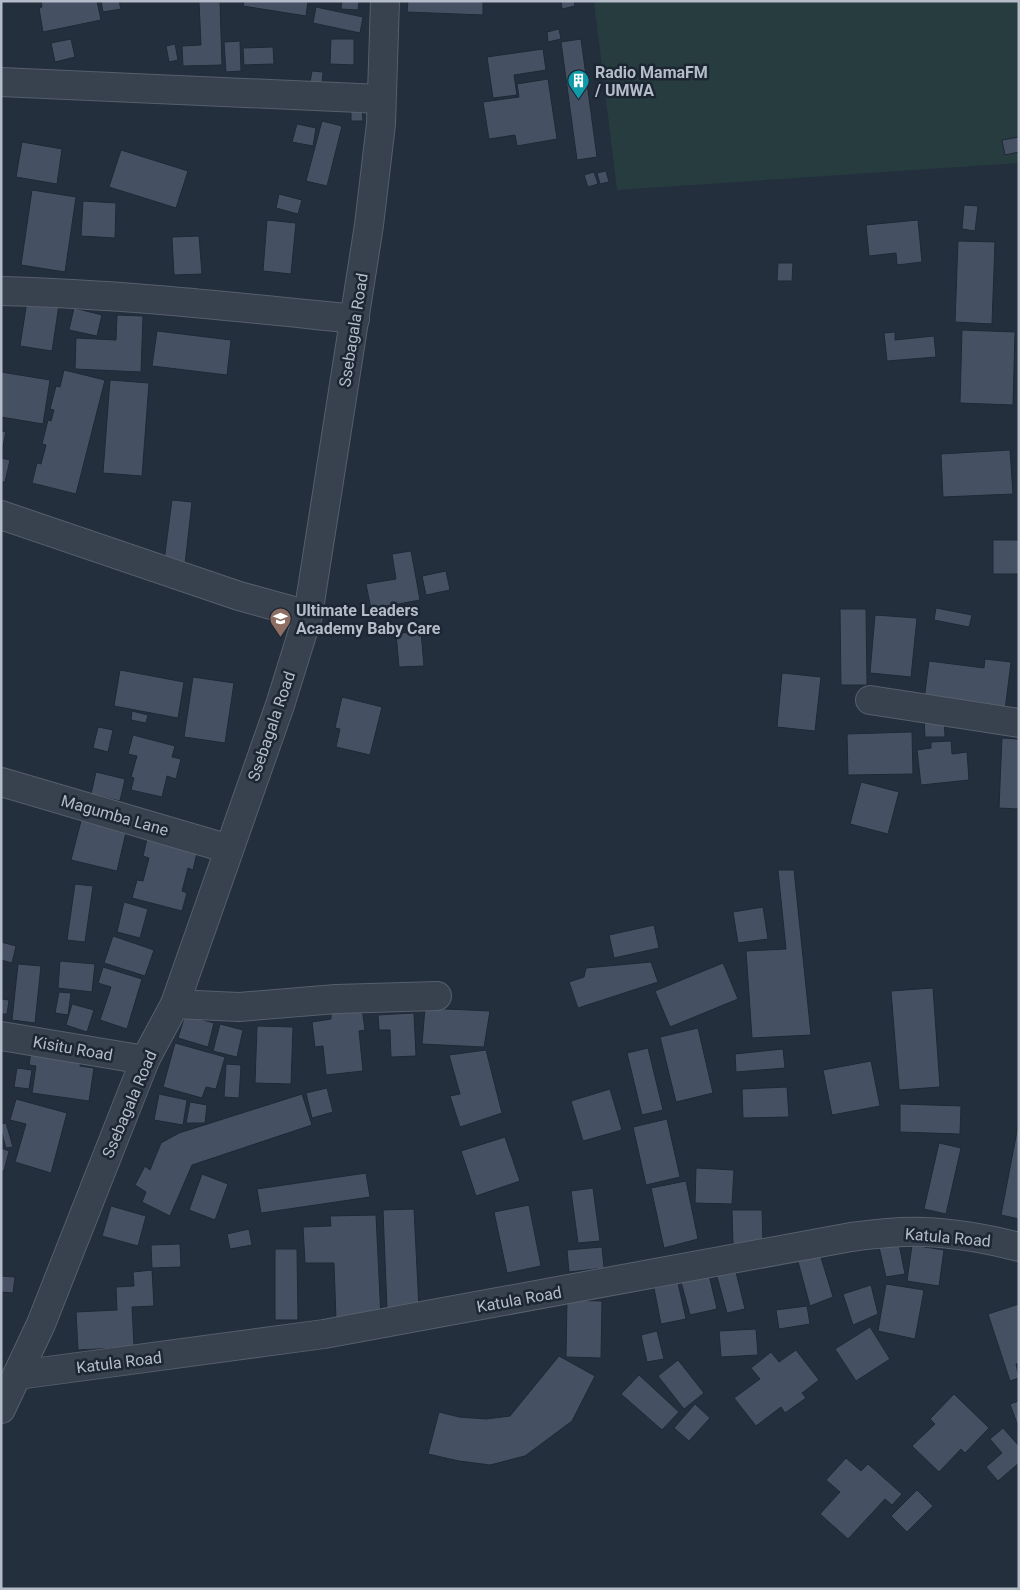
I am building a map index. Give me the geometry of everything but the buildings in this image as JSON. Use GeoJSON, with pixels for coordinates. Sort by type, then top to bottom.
{"type":"FeatureCollection","features":[{"type":"Feature","properties":{"kind":"street","name":"Ssebagala Road"},"geometry":{"type":"LineString","coordinates":[[1,1409],[41,1324],[145,1060],[175,1004],[280,705],[308,615],[369,226],[380,124],[385,1]]}},
{"type":"Feature","properties":{"kind":"street"},"geometry":{"type":"LineString","coordinates":[[1,82],[381,99]]}},
{"type":"Feature","properties":{"kind":"street"},"geometry":{"type":"LineString","coordinates":[[1,291],[82,293],[171,300],[354,319]]}},
{"type":"Feature","properties":{"kind":"street"},"geometry":{"type":"LineString","coordinates":[[1,515],[239,596],[308,615]]}},
{"type":"Feature","properties":{"kind":"street"},"geometry":{"type":"LineString","coordinates":[[870,700],[1019,723]]}},
{"type":"Feature","properties":{"kind":"street","name":"Magumba Lane"},"geometry":{"type":"LineString","coordinates":[[1,782],[229,849]]}},
{"type":"Feature","properties":{"kind":"street"},"geometry":{"type":"LineString","coordinates":[[175,1004],[239,1007],[336,999],[437,996]]}},
{"type":"Feature","properties":{"kind":"street","name":"Kisitu Road"},"geometry":{"type":"LineString","coordinates":[[1,1036],[145,1060]]}},
{"type":"Feature","properties":{"kind":"street","name":"Katula Road"},"geometry":{"type":"LineString","coordinates":[[18,1375],[324,1334],[851,1236],[892,1232],[924,1232],[962,1236],[1019,1246]]}},
{"type":"Feature","properties":{"kind":"green space"},"geometry":{"type":"Polygon","coordinates":[[[594,1],[1019,1],[1019,163],[617,190],[594,1]]]}},
{"type":"Feature","properties":{"kind":"place","name":"Radio MamaFM / UMWA"},"geometry":{"type":"Point","coordinates":[579,100]}},
{"type":"Feature","properties":{"kind":"place","name":"Ultimate Leaders Academy Baby Care"},"geometry":{"type":"Point","coordinates":[280,638]}}]}
